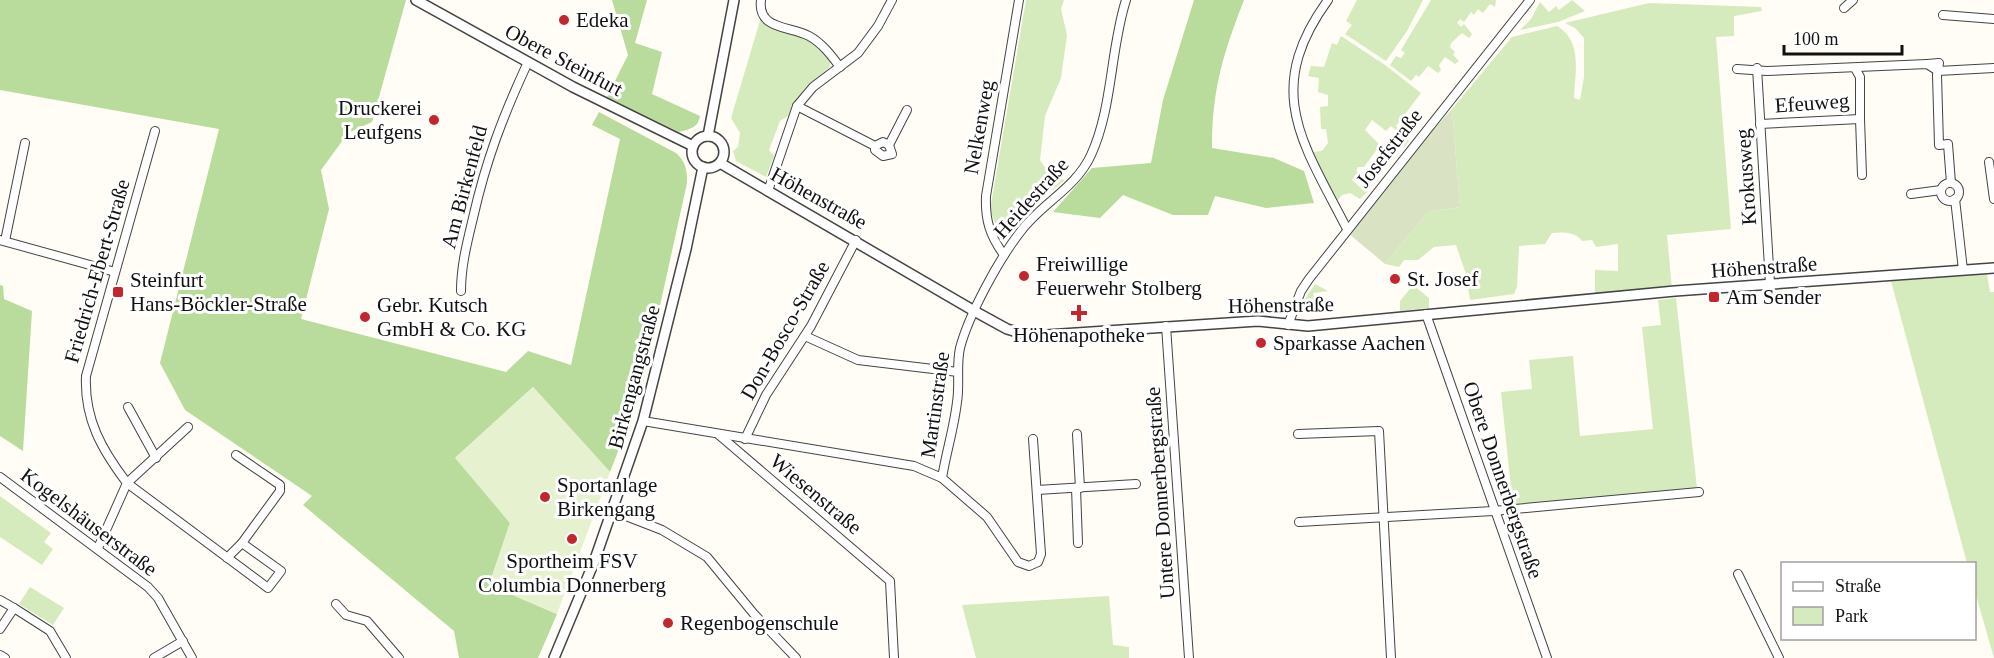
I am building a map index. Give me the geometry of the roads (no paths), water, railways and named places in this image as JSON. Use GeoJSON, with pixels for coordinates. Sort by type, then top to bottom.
{"type":"FeatureCollection","features":[{"type":"Feature","properties":{"kind":"street"},"geometry":{"type":"LineString","coordinates":[[708,136],[734,0]]}},
{"type":"Feature","properties":{"kind":"street"},"geometry":{"type":"LineString","coordinates":[[761,0],[760,10],[771,24],[816,40],[840,67]]}},
{"type":"Feature","properties":{"kind":"street"},"geometry":{"type":"LineString","coordinates":[[768,190],[798,106],[813,87],[858,53],[892,0]]}},
{"type":"Feature","properties":{"kind":"street","name":"Nelkenweg"},"geometry":{"type":"LineString","coordinates":[[1004,255],[990,234],[985,217],[986,196],[1019,0]]}},
{"type":"Feature","properties":{"kind":"street","name":"Heidestraße"},"geometry":{"type":"LineString","coordinates":[[976,312],[1004,255],[1030,220],[1080,175],[1090,157],[1102,120],[1126,0]]}},
{"type":"Feature","properties":{"kind":"street"},"geometry":{"type":"LineString","coordinates":[[1328,0],[1299,50],[1293,84],[1294,105],[1298,128],[1306,147],[1347,229]]}},
{"type":"Feature","properties":{"kind":"street","name":"Josefstraße"},"geometry":{"type":"LineString","coordinates":[[1288,325],[1301,291],[1347,229],[1530,0]]}},
{"type":"Feature","properties":{"kind":"street"},"geometry":{"type":"LineString","coordinates":[[1845,8],[1853,0]]}},
{"type":"Feature","properties":{"kind":"street","name":"Obere Steinfurt"},"geometry":{"type":"LineString","coordinates":[[418,1],[528,62],[693,146]]}},
{"type":"Feature","properties":{"kind":"street"},"geometry":{"type":"LineString","coordinates":[[1943,15],[1994,19]]}},
{"type":"Feature","properties":{"kind":"street","name":"Am Birkenfeld"},"geometry":{"type":"LineString","coordinates":[[461,291],[461,267],[485,165],[501,118],[528,62]]}},
{"type":"Feature","properties":{"kind":"street","name":"Efeuweg"},"geometry":{"type":"LineString","coordinates":[[1760,124],[1860,119],[1862,113],[1860,77],[1855,68],[1927,64],[1938,71]]}},
{"type":"Feature","properties":{"kind":"street"},"geometry":{"type":"LineString","coordinates":[[1963,270],[1955,199],[1959,191],[1951,183],[1948,144],[1939,145],[1938,71],[1992,67]]}},
{"type":"Feature","properties":{"kind":"street"},"geometry":{"type":"LineString","coordinates":[[1737,69],[1757,68],[1767,71],[1855,68]]}},
{"type":"Feature","properties":{"kind":"street","name":"Krokusweg"},"geometry":{"type":"LineString","coordinates":[[1757,68],[1770,284]]}},
{"type":"Feature","properties":{"kind":"street"},"geometry":{"type":"LineString","coordinates":[[1860,77],[1866,68]]}},
{"type":"Feature","properties":{"kind":"street"},"geometry":{"type":"LineString","coordinates":[[798,106],[875,146],[878,153],[886,157],[892,154],[889,145],[883,142],[875,146]]}},
{"type":"Feature","properties":{"kind":"street"},"geometry":{"type":"LineString","coordinates":[[889,145],[907,110]]}},
{"type":"Feature","properties":{"kind":"street"},"geometry":{"type":"LineString","coordinates":[[1860,119],[1862,175]]}},
{"type":"Feature","properties":{"kind":"street","name":"Friedrich-Ebert-Straße"},"geometry":{"type":"LineString","coordinates":[[155,131],[89,360],[85,392],[86,406],[95,433],[108,457],[127,483],[268,588],[281,571],[242,543]]}},
{"type":"Feature","properties":{"kind":"street"},"geometry":{"type":"LineString","coordinates":[[708,136],[715,137],[723,145],[724,151],[720,163],[712,167],[703,167],[694,160],[693,146],[699,138],[708,136]]}},
{"type":"Feature","properties":{"kind":"street"},"geometry":{"type":"LineString","coordinates":[[26,143],[3,240],[115,272]]}},
{"type":"Feature","properties":{"kind":"street"},"geometry":{"type":"LineString","coordinates":[[1989,162],[1994,199]]}},
{"type":"Feature","properties":{"kind":"street","name":"Höhenstraße"},"geometry":{"type":"LineString","coordinates":[[720,163],[856,240],[976,312],[1007,329],[1031,336],[1258,321],[1308,326],[1770,284],[1994,268]]}},
{"type":"Feature","properties":{"kind":"street","name":"Birkengangstraße"},"geometry":{"type":"LineString","coordinates":[[554,658],[576,610],[643,421],[686,249],[703,167]]}},
{"type":"Feature","properties":{"kind":"street"},"geometry":{"type":"LineString","coordinates":[[1911,194],[1941,190],[1945,184],[1951,183]]}},
{"type":"Feature","properties":{"kind":"street"},"geometry":{"type":"LineString","coordinates":[[1941,190],[1944,198],[1955,199]]}},
{"type":"Feature","properties":{"kind":"street","name":"Don-Bosco-Straße"},"geometry":{"type":"LineString","coordinates":[[745,440],[766,395],[805,336],[856,240]]}},
{"type":"Feature","properties":{"kind":"street","name":"Martinstraße"},"geometry":{"type":"LineString","coordinates":[[976,312],[963,340],[958,372],[957,402],[942,478],[987,517],[1023,566],[1034,565],[1041,554],[1033,439]]}},
{"type":"Feature","properties":{"kind":"street","name":"Obere Donnerbergstraße"},"geometry":{"type":"LineString","coordinates":[[1426,314],[1493,511],[1547,658]]}},
{"type":"Feature","properties":{"kind":"street","name":"Untere Donnerbergstraße"},"geometry":{"type":"LineString","coordinates":[[1166,326],[1189,658]]}},
{"type":"Feature","properties":{"kind":"street"},"geometry":{"type":"LineString","coordinates":[[805,336],[858,360],[958,372]]}},
{"type":"Feature","properties":{"kind":"street"},"geometry":{"type":"LineString","coordinates":[[128,407],[156,458]]}},
{"type":"Feature","properties":{"kind":"street"},"geometry":{"type":"LineString","coordinates":[[643,421],[745,440],[914,466],[942,478]]}},
{"type":"Feature","properties":{"kind":"street"},"geometry":{"type":"LineString","coordinates":[[98,549],[127,483],[188,427]]}},
{"type":"Feature","properties":{"kind":"street"},"geometry":{"type":"LineString","coordinates":[[1298,434],[1379,431],[1391,658]]}},
{"type":"Feature","properties":{"kind":"street","name":"Wiesenstraße"},"geometry":{"type":"LineString","coordinates":[[718,434],[890,581],[894,658]]}},
{"type":"Feature","properties":{"kind":"street"},"geometry":{"type":"LineString","coordinates":[[1077,434],[1078,543]]}},
{"type":"Feature","properties":{"kind":"street"},"geometry":{"type":"LineString","coordinates":[[227,558],[242,543],[280,492],[280,485],[236,455]]}},
{"type":"Feature","properties":{"kind":"street","name":"Kogelshäuserstraße"},"geometry":{"type":"LineString","coordinates":[[0,477],[148,587],[158,598],[192,658]]}},
{"type":"Feature","properties":{"kind":"street"},"geometry":{"type":"LineString","coordinates":[[1037,490],[1136,484]]}},
{"type":"Feature","properties":{"kind":"street"},"geometry":{"type":"LineString","coordinates":[[1299,522],[1493,511],[1700,492]]}},
{"type":"Feature","properties":{"kind":"street"},"geometry":{"type":"LineString","coordinates":[[613,511],[662,530],[696,549],[716,566],[753,614],[796,658]]}},
{"type":"Feature","properties":{"kind":"street"},"geometry":{"type":"LineString","coordinates":[[1738,574],[1779,658]]}},
{"type":"Feature","properties":{"kind":"street"},"geometry":{"type":"LineString","coordinates":[[0,600],[50,631],[66,658]]}},
{"type":"Feature","properties":{"kind":"street"},"geometry":{"type":"LineString","coordinates":[[336,604],[346,615],[367,621],[399,658]]}},
{"type":"Feature","properties":{"kind":"street"},"geometry":{"type":"LineString","coordinates":[[0,629],[14,608]]}},
{"type":"Feature","properties":{"kind":"street"},"geometry":{"type":"LineString","coordinates":[[154,658],[183,641]]}},
{"type":"Feature","properties":{"kind":"street"},"geometry":{"type":"LineString","coordinates":[[0,655],[5,658]]}},
{"type":"Feature","properties":{"kind":"place","name":"Edeka"},"geometry":{"type":"Point","coordinates":[564,20]}},
{"type":"Feature","properties":{"kind":"place","name":"Druckerei Leufgens"},"geometry":{"type":"Point","coordinates":[434,120]}},
{"type":"Feature","properties":{"kind":"place","name":"Freiwillige Feuerwehr Stolberg"},"geometry":{"type":"Point","coordinates":[1024,276]}},
{"type":"Feature","properties":{"kind":"place","name":"St. Josef"},"geometry":{"type":"Point","coordinates":[1395,279]}},
{"type":"Feature","properties":{"kind":"place","name":"Steinfurt Hans-Böckler-Straße"},"geometry":{"type":"Point","coordinates":[118,292]}},
{"type":"Feature","properties":{"kind":"place","name":"Am Sender"},"geometry":{"type":"Point","coordinates":[1714,297]}},
{"type":"Feature","properties":{"kind":"place","name":"Höhenapotheke"},"geometry":{"type":"Point","coordinates":[1079,313]}},
{"type":"Feature","properties":{"kind":"place","name":"Gebr. Kutsch GmbH & Co. KG"},"geometry":{"type":"Point","coordinates":[365,317]}},
{"type":"Feature","properties":{"kind":"place","name":"Sparkasse Aachen"},"geometry":{"type":"Point","coordinates":[1261,343]}},
{"type":"Feature","properties":{"kind":"place","name":"Sportanlage Birkengang"},"geometry":{"type":"Point","coordinates":[545,497]}},
{"type":"Feature","properties":{"kind":"place","name":"Sportheim FSV Columbia Donnerberg"},"geometry":{"type":"Point","coordinates":[572,539]}},
{"type":"Feature","properties":{"kind":"place","name":"Regenbogenschule"},"geometry":{"type":"Point","coordinates":[668,623]}}]}
